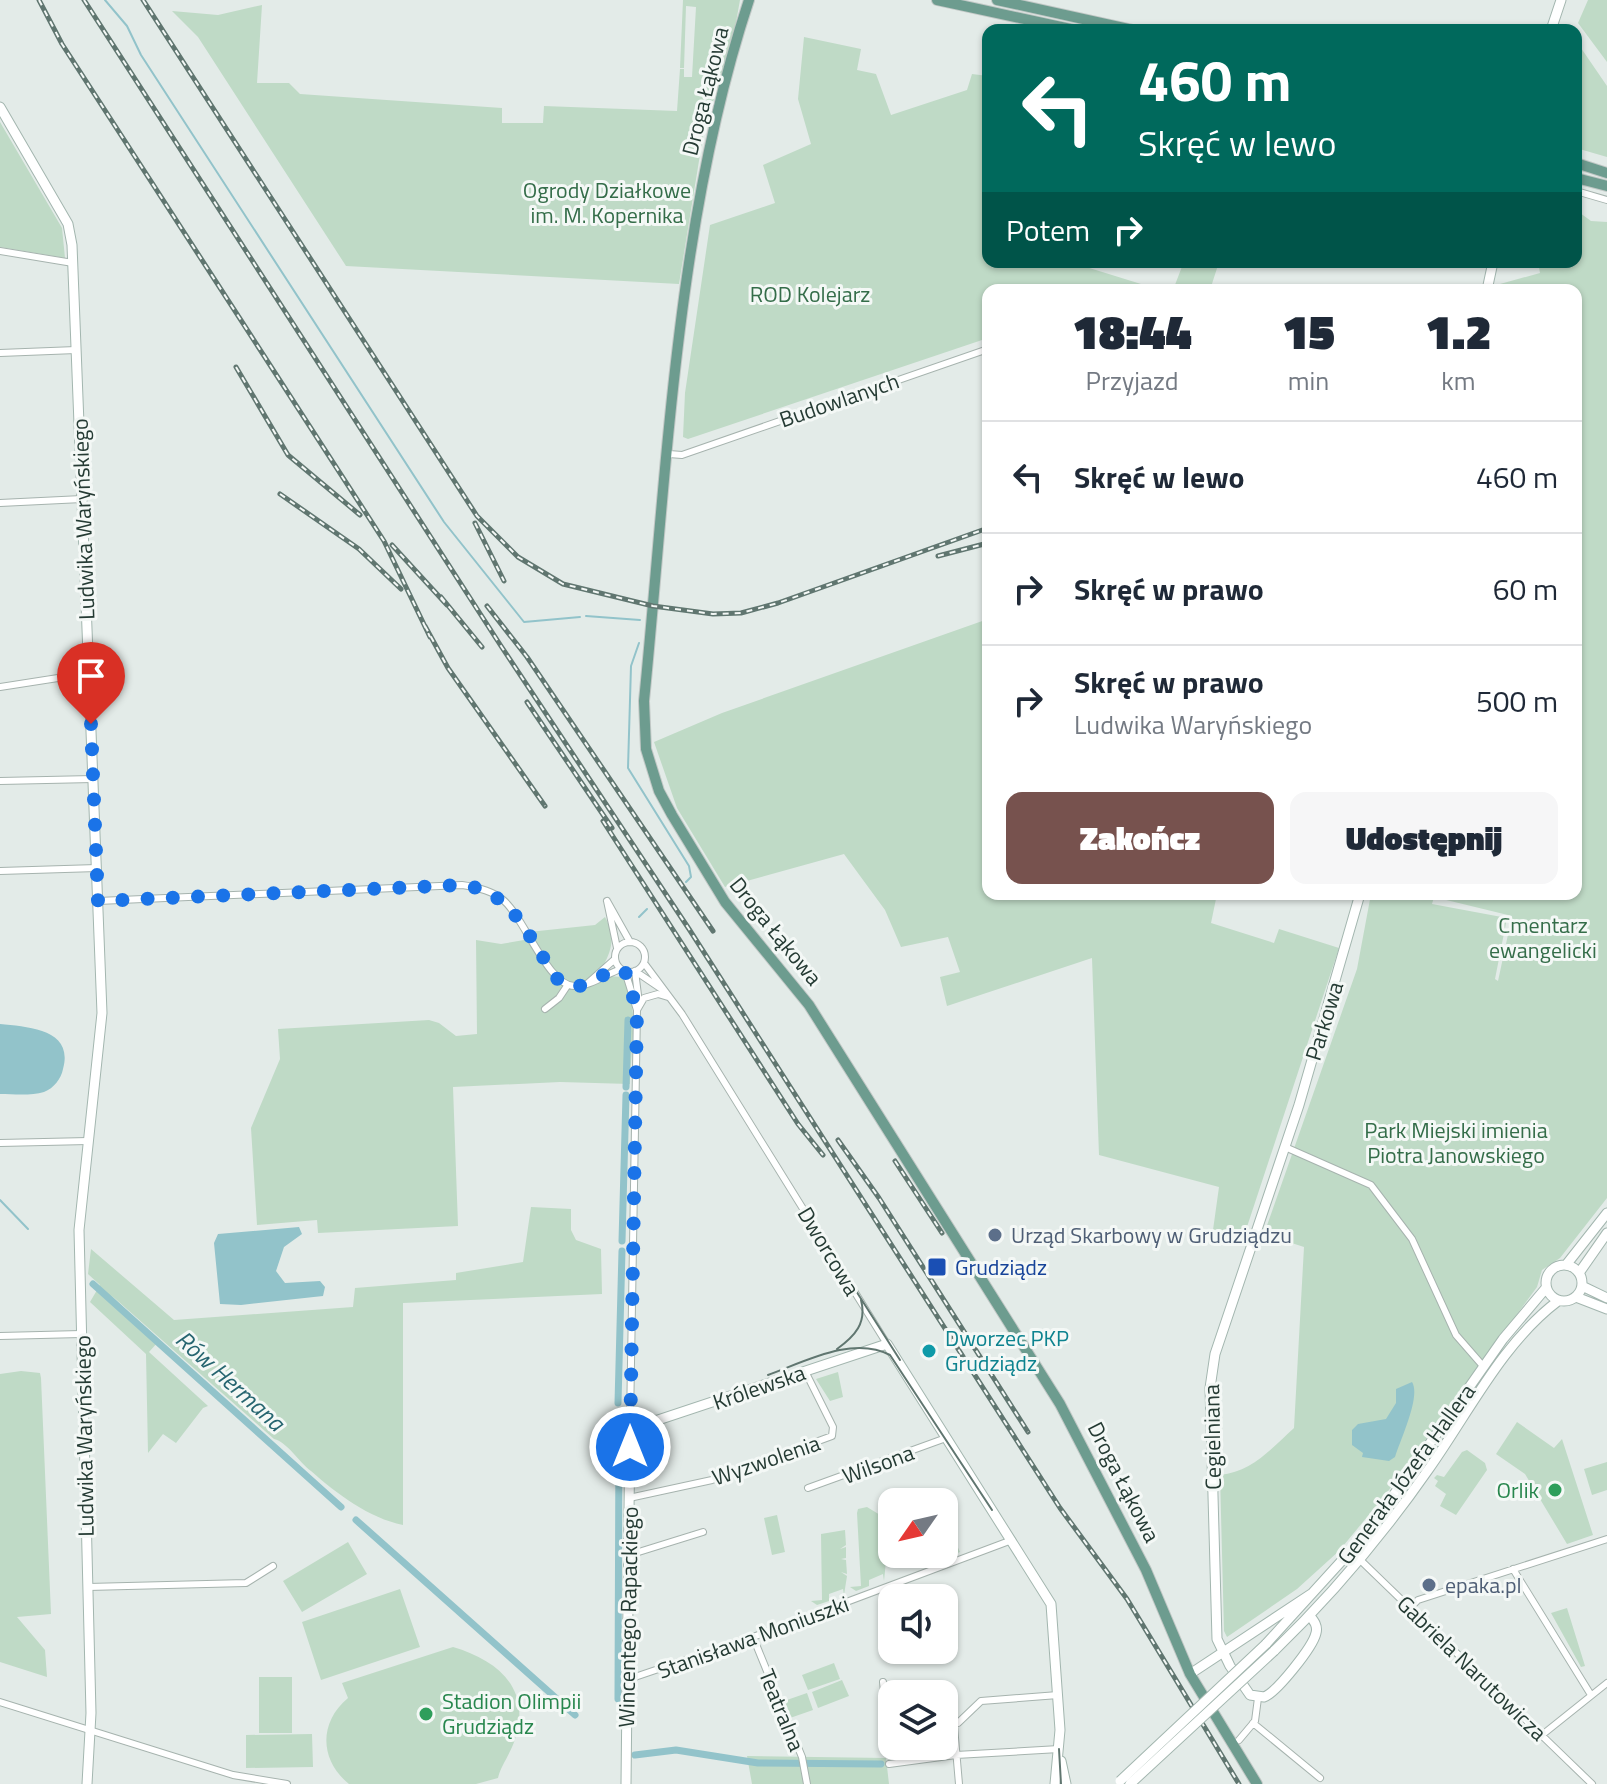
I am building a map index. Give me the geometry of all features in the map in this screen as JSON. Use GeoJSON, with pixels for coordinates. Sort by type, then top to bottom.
{"type":"FeatureCollection","features":[{"type":"Feature","properties":{"kind":"main road"},"geometry":{"type":"LineString","coordinates":[[937,0],[1047,24]]}},
{"type":"Feature","properties":{"kind":"main road"},"geometry":{"type":"LineString","coordinates":[[997,0],[1106,24]]}},
{"type":"Feature","properties":{"kind":"main road","name":"Droga Łąkowa"},"geometry":{"type":"LineString","coordinates":[[747,3],[708,157],[685,301],[644,701],[646,749],[659,791],[725,902],[809,1005],[1060,1404],[1146,1570],[1190,1674],[1257,1784]]}},
{"type":"Feature","properties":{"kind":"main road"},"geometry":{"type":"LineString","coordinates":[[1582,165],[1607,173]]}},
{"type":"Feature","properties":{"kind":"main road"},"geometry":{"type":"LineString","coordinates":[[1582,180],[1607,186]]}},
{"type":"Feature","properties":{"kind":"street"},"geometry":{"type":"LineString","coordinates":[[1553,24],[1561,0]]}},
{"type":"Feature","properties":{"kind":"street","name":"Ludwika Waryńskiego"},"geometry":{"type":"LineString","coordinates":[[0,107],[68,224],[73,263],[101,1040],[79,1210],[91,1732],[87,1784]]}},
{"type":"Feature","properties":{"kind":"street"},"geometry":{"type":"LineString","coordinates":[[1582,193],[1607,200]]}},
{"type":"Feature","properties":{"kind":"street"},"geometry":{"type":"LineString","coordinates":[[0,251],[73,263]]}},
{"type":"Feature","properties":{"kind":"street"},"geometry":{"type":"LineString","coordinates":[[0,353],[76,350]]}},
{"type":"Feature","properties":{"kind":"street","name":"Budowlanych"},"geometry":{"type":"LineString","coordinates":[[669,454],[682,455],[982,351]]}},
{"type":"Feature","properties":{"kind":"street"},"geometry":{"type":"LineString","coordinates":[[0,503],[82,499]]}},
{"type":"Feature","properties":{"kind":"street"},"geometry":{"type":"LineString","coordinates":[[0,687],[90,673]]}},
{"type":"Feature","properties":{"kind":"street"},"geometry":{"type":"LineString","coordinates":[[0,781],[93,779]]}},
{"type":"Feature","properties":{"kind":"street"},"geometry":{"type":"LineString","coordinates":[[0,871],[97,868]]}},
{"type":"Feature","properties":{"kind":"street"},"geometry":{"type":"LineString","coordinates":[[98,901],[475,886],[509,905],[554,975],[567,986]]}},
{"type":"Feature","properties":{"kind":"street","name":"Parkowa"},"geometry":{"type":"LineString","coordinates":[[1285,1147],[1358,900]]}},
{"type":"Feature","properties":{"kind":"street"},"geometry":{"type":"LineString","coordinates":[[545,1009],[559,998],[567,986],[588,983],[623,970],[635,971],[644,963],[642,948],[630,942],[607,901],[617,948],[615,959],[588,983]]}},
{"type":"Feature","properties":{"kind":"street"},"geometry":{"type":"LineString","coordinates":[[617,948],[630,942]]}},
{"type":"Feature","properties":{"kind":"street"},"geometry":{"type":"LineString","coordinates":[[615,959],[623,970]]}},
{"type":"Feature","properties":{"kind":"street","name":"Dworcowa"},"geometry":{"type":"LineString","coordinates":[[644,963],[669,995],[1012,1540],[1052,1609],[1059,1695],[1059,1749]]}},
{"type":"Feature","properties":{"kind":"street","name":"Wincentego Rapackiego"},"geometry":{"type":"LineString","coordinates":[[623,970],[638,1007]]}},
{"type":"Feature","properties":{"kind":"street","name":"Dworcowa"},"geometry":{"type":"LineString","coordinates":[[635,971],[669,995]]}},
{"type":"Feature","properties":{"kind":"street","name":"Wincentego Rapackiego"},"geometry":{"type":"LineString","coordinates":[[626,1784],[638,1007],[635,971]]}},
{"type":"Feature","properties":{"kind":"street"},"geometry":{"type":"LineString","coordinates":[[638,1007],[651,995],[669,995]]}},
{"type":"Feature","properties":{"kind":"street"},"geometry":{"type":"LineString","coordinates":[[0,1143],[88,1141]]}},
{"type":"Feature","properties":{"kind":"street"},"geometry":{"type":"LineString","coordinates":[[1285,1147],[1371,1185],[1412,1239],[1456,1335],[1483,1366]]}},
{"type":"Feature","properties":{"kind":"street","name":"Cegielniana"},"geometry":{"type":"LineString","coordinates":[[1222,1653],[1215,1619],[1211,1372],[1285,1147]]}},
{"type":"Feature","properties":{"kind":"street"},"geometry":{"type":"LineString","coordinates":[[1607,1213],[1566,1265],[1548,1274],[1546,1288],[1558,1301],[1576,1297],[1607,1309]]}},
{"type":"Feature","properties":{"kind":"street"},"geometry":{"type":"LineString","coordinates":[[1579,1273],[1607,1233]]}},
{"type":"Feature","properties":{"kind":"street"},"geometry":{"type":"LineString","coordinates":[[1566,1265],[1579,1273],[1582,1286],[1576,1297]]}},
{"type":"Feature","properties":{"kind":"street"},"geometry":{"type":"LineString","coordinates":[[1582,1286],[1607,1298]]}},
{"type":"Feature","properties":{"kind":"street","name":"Generała Józefa Hallera"},"geometry":{"type":"LineString","coordinates":[[1130,1784],[1270,1648],[1352,1552],[1483,1366],[1546,1288]]}},
{"type":"Feature","properties":{"kind":"street","name":"Generała Józefa Hallera"},"geometry":{"type":"LineString","coordinates":[[1118,1782],[1310,1616],[1361,1561],[1509,1352],[1540,1316],[1558,1301]]}},
{"type":"Feature","properties":{"kind":"street"},"geometry":{"type":"LineString","coordinates":[[0,1336],[81,1334]]}},
{"type":"Feature","properties":{"kind":"street","name":"Królewska"},"geometry":{"type":"LineString","coordinates":[[630,1422],[658,1420],[887,1344]]}},
{"type":"Feature","properties":{"kind":"street","name":"Wyzwolenia"},"geometry":{"type":"LineString","coordinates":[[629,1498],[712,1480],[832,1436],[833,1427],[805,1371]]}},
{"type":"Feature","properties":{"kind":"street","name":"Wilsona"},"geometry":{"type":"LineString","coordinates":[[808,1488],[946,1438]]}},
{"type":"Feature","properties":{"kind":"street"},"geometry":{"type":"LineString","coordinates":[[629,1555],[703,1532]]}},
{"type":"Feature","properties":{"kind":"street"},"geometry":{"type":"LineString","coordinates":[[1410,1608],[1418,1600],[1607,1539]]}},
{"type":"Feature","properties":{"kind":"street","name":"Stanisława Moniuszki"},"geometry":{"type":"LineString","coordinates":[[629,1679],[753,1637],[1012,1540]]}},
{"type":"Feature","properties":{"kind":"street","name":"Gabriela Narutowicza"},"geometry":{"type":"LineString","coordinates":[[1352,1552],[1592,1784]]}},
{"type":"Feature","properties":{"kind":"street"},"geometry":{"type":"LineString","coordinates":[[88,1587],[246,1583],[273,1566]]}},
{"type":"Feature","properties":{"kind":"street"},"geometry":{"type":"LineString","coordinates":[[1513,1569],[1591,1695]]}},
{"type":"Feature","properties":{"kind":"street"},"geometry":{"type":"LineString","coordinates":[[1190,1674],[1323,1586]]}},
{"type":"Feature","properties":{"kind":"street"},"geometry":{"type":"LineString","coordinates":[[1258,1698],[1274,1692],[1316,1636],[1315,1622],[1310,1616]]}},
{"type":"Feature","properties":{"kind":"street","name":"Teatralna"},"geometry":{"type":"LineString","coordinates":[[753,1637],[802,1761],[807,1784]]}},
{"type":"Feature","properties":{"kind":"street"},"geometry":{"type":"LineString","coordinates":[[1222,1653],[1246,1690],[1258,1698]]}},
{"type":"Feature","properties":{"kind":"street"},"geometry":{"type":"LineString","coordinates":[[1542,1735],[1607,1683]]}},
{"type":"Feature","properties":{"kind":"street"},"geometry":{"type":"LineString","coordinates":[[958,1722],[981,1701],[1059,1695]]}},
{"type":"Feature","properties":{"kind":"street"},"geometry":{"type":"LineString","coordinates":[[1239,1740],[1253,1723],[1258,1698]]}},
{"type":"Feature","properties":{"kind":"street"},"geometry":{"type":"LineString","coordinates":[[0,1702],[233,1775],[287,1784]]}},
{"type":"Feature","properties":{"kind":"street"},"geometry":{"type":"LineString","coordinates":[[1253,1723],[1320,1778]]}},
{"type":"Feature","properties":{"kind":"street"},"geometry":{"type":"LineString","coordinates":[[958,1755],[1059,1749]]}},
{"type":"Feature","properties":{"kind":"street"},"geometry":{"type":"LineString","coordinates":[[1055,1784],[1059,1749]]}},
{"type":"Feature","properties":{"kind":"street"},"geometry":{"type":"LineString","coordinates":[[1059,1749],[1066,1784]]}},
{"type":"Feature","properties":{"kind":"street"},"geometry":{"type":"LineString","coordinates":[[889,1764],[919,1760]]}},
{"type":"Feature","properties":{"kind":"street"},"geometry":{"type":"LineString","coordinates":[[957,1760],[959,1784]]}},
{"type":"Feature","properties":{"kind":"green space","name":"Ogrody Działkowe im. M. Kopernika"},"geometry":{"type":"Polygon","coordinates":[[[683,0],[740,0],[733,39],[704,130],[679,284],[346,266],[198,37],[172,11],[218,15],[262,5],[257,83],[289,83],[300,94],[502,108],[502,123],[543,123],[544,106],[677,111],[680,69],[684,69],[684,77],[692,77],[696,7],[686,6],[684,68],[680,68],[683,0]]]}},
{"type":"Feature","properties":{"kind":"green space"},"geometry":{"type":"Polygon","coordinates":[[[1588,0],[1607,0],[1607,62],[1582,28],[1582,24],[1578,23],[1588,0]]]}},
{"type":"Feature","properties":{"kind":"green space","name":"ROD Kolejarz"},"geometry":{"type":"Polygon","coordinates":[[[804,37],[861,49],[857,70],[876,74],[891,115],[967,90],[972,74],[982,75],[982,268],[1089,268],[1141,284],[982,284],[982,340],[688,439],[683,437],[685,393],[710,225],[775,203],[763,165],[811,144],[798,99],[804,37]]]}},
{"type":"Feature","properties":{"kind":"green space"},"geometry":{"type":"Polygon","coordinates":[[[1582,49],[1607,86],[1607,157],[1582,150],[1582,49]]]}},
{"type":"Feature","properties":{"kind":"green space"},"geometry":{"type":"Polygon","coordinates":[[[0,122],[62,228],[65,258],[0,247],[0,122]]]}},
{"type":"Feature","properties":{"kind":"green space","name":"Park Miejski imienia Piotra Janowskiego"},"geometry":{"type":"Polygon","coordinates":[[[1582,214],[1591,221],[1607,222],[1607,1198],[1560,1258],[1542,1270],[1537,1287],[1386,1494],[1339,1551],[1297,1589],[1227,1637],[1224,1631],[1220,1475],[1252,1464],[1294,1428],[1304,1247],[1264,1234],[1357,969],[1370,900],[1433,900],[1432,904],[1507,918],[1495,979],[1498,981],[1512,916],[1446,900],[1582,900],[1582,284],[1500,284],[1540,273],[1539,268],[1582,268],[1582,214]]]}},
{"type":"Feature","properties":{"kind":"green space"},"geometry":{"type":"Polygon","coordinates":[[[1181,268],[1217,268],[1212,284],[1175,284],[1181,268]]]}},
{"type":"Feature","properties":{"kind":"green space"},"geometry":{"type":"Polygon","coordinates":[[[982,621],[982,900],[1216,900],[1211,923],[1274,943],[1279,929],[1339,948],[1243,1239],[1213,1230],[1219,1187],[1099,1155],[1092,958],[947,1006],[940,977],[960,972],[948,937],[901,947],[885,910],[844,854],[725,887],[677,808],[654,742],[722,713],[982,621]]]}},
{"type":"Feature","properties":{"kind":"green space"},"geometry":{"type":"Polygon","coordinates":[[[605,917],[612,942],[603,966],[609,976],[622,977],[631,1000],[630,1084],[560,1082],[453,1087],[458,1226],[318,1233],[317,1220],[257,1225],[251,1128],[280,1059],[278,1029],[429,1020],[439,1023],[456,1036],[477,1034],[476,940],[501,944],[524,940],[529,932],[595,925],[605,917]]]}},
{"type":"Feature","properties":{"kind":"green space"},"geometry":{"type":"Polygon","coordinates":[[[531,1207],[571,1209],[571,1230],[576,1240],[601,1249],[602,1294],[403,1303],[403,1525],[366,1511],[332,1488],[111,1295],[158,1342],[149,1352],[208,1406],[203,1408],[176,1443],[163,1434],[148,1453],[146,1354],[90,1302],[100,1285],[88,1274],[91,1249],[174,1320],[353,1307],[355,1288],[456,1280],[456,1273],[523,1262],[531,1207]]]}},
{"type":"Feature","properties":{"kind":"green space"},"geometry":{"type":"Polygon","coordinates":[[[21,1371],[40,1373],[41,1378],[51,1614],[17,1617],[45,1650],[47,1677],[0,1662],[0,1374],[21,1371]]]}},
{"type":"Feature","properties":{"kind":"green space"},"geometry":{"type":"Polygon","coordinates":[[[838,1372],[843,1397],[830,1401],[816,1379],[838,1372]]]}},
{"type":"Feature","properties":{"kind":"green space","name":"Orlik"},"geometry":{"type":"Polygon","coordinates":[[[1517,1422],[1554,1448],[1562,1439],[1593,1535],[1567,1544],[1525,1474],[1496,1454],[1517,1422]]]}},
{"type":"Feature","properties":{"kind":"green space"},"geometry":{"type":"Polygon","coordinates":[[[1467,1450],[1485,1463],[1487,1470],[1456,1515],[1440,1506],[1446,1494],[1435,1486],[1438,1481],[1434,1478],[1437,1475],[1444,1477],[1462,1452],[1467,1450]]]}},
{"type":"Feature","properties":{"kind":"green space"},"geometry":{"type":"Polygon","coordinates":[[[1607,1462],[1607,1490],[1592,1495],[1584,1469],[1607,1462]]]}},
{"type":"Feature","properties":{"kind":"green space"},"geometry":{"type":"Polygon","coordinates":[[[867,1507],[878,1514],[878,1568],[885,1568],[884,1581],[883,1574],[869,1580],[869,1586],[856,1591],[850,1587],[861,1586],[858,1509],[867,1507]]]}},
{"type":"Feature","properties":{"kind":"green space"},"geometry":{"type":"Polygon","coordinates":[[[777,1515],[785,1552],[772,1555],[764,1518],[777,1515]]]}},
{"type":"Feature","properties":{"kind":"green space"},"geometry":{"type":"Polygon","coordinates":[[[845,1530],[846,1545],[840,1549],[846,1547],[846,1558],[841,1559],[846,1560],[847,1574],[841,1572],[847,1576],[844,1595],[843,1589],[829,1594],[829,1601],[817,1605],[811,1601],[822,1600],[821,1534],[845,1530]]]}},
{"type":"Feature","properties":{"kind":"green space"},"geometry":{"type":"Polygon","coordinates":[[[348,1542],[367,1574],[302,1612],[283,1581],[348,1542]]]}},
{"type":"Feature","properties":{"kind":"green space"},"geometry":{"type":"Polygon","coordinates":[[[400,1589],[420,1647],[321,1680],[302,1622],[400,1589]]]}},
{"type":"Feature","properties":{"kind":"green space"},"geometry":{"type":"Polygon","coordinates":[[[1567,1608],[1585,1666],[1581,1667],[1551,1613],[1567,1608]]]}},
{"type":"Feature","properties":{"kind":"green space","name":"Stadion Olimpii Grudziądz"},"geometry":{"type":"Polygon","coordinates":[[[453,1647],[496,1668],[507,1679],[519,1705],[519,1721],[513,1744],[498,1778],[476,1784],[349,1784],[332,1764],[326,1742],[331,1719],[348,1698],[342,1683],[453,1647]]]}},
{"type":"Feature","properties":{"kind":"green space"},"geometry":{"type":"Polygon","coordinates":[[[834,1663],[840,1679],[808,1690],[802,1675],[834,1663]]]}},
{"type":"Feature","properties":{"kind":"green space"},"geometry":{"type":"Polygon","coordinates":[[[259,1677],[292,1677],[292,1733],[259,1733],[259,1677]]]}},
{"type":"Feature","properties":{"kind":"green space"},"geometry":{"type":"Polygon","coordinates":[[[842,1680],[849,1696],[818,1708],[812,1692],[842,1680]]]}},
{"type":"Feature","properties":{"kind":"green space"},"geometry":{"type":"Polygon","coordinates":[[[807,1693],[813,1710],[790,1718],[784,1701],[807,1693]]]}},
{"type":"Feature","properties":{"kind":"green space"},"geometry":{"type":"Polygon","coordinates":[[[312,1734],[313,1767],[246,1768],[246,1735],[312,1734]]]}},
{"type":"Feature","properties":{"kind":"green space"},"geometry":{"type":"Polygon","coordinates":[[[747,1756],[878,1758],[886,1760],[889,1784],[752,1784],[747,1756]]]}},
{"type":"Feature","properties":{"kind":"water"},"geometry":{"type":"Polygon","coordinates":[[[0,1024],[36,1029],[56,1038],[65,1056],[59,1080],[51,1088],[33,1094],[0,1094],[0,1024]]]}},
{"type":"Feature","properties":{"kind":"water"},"geometry":{"type":"Polygon","coordinates":[[[299,1227],[302,1234],[284,1247],[276,1271],[285,1283],[320,1281],[325,1287],[323,1296],[241,1305],[220,1304],[214,1243],[218,1234],[299,1227]]]}},
{"type":"Feature","properties":{"kind":"water"},"geometry":{"type":"Polygon","coordinates":[[[1412,1382],[1412,1407],[1395,1457],[1389,1461],[1362,1457],[1363,1453],[1352,1445],[1352,1430],[1358,1424],[1386,1419],[1396,1403],[1396,1389],[1412,1382]]]}},
{"type":"Feature","properties":{"kind":"waterway"},"geometry":{"type":"LineString","coordinates":[[105,0],[127,26],[141,55],[444,522],[524,622],[580,617]]}},
{"type":"Feature","properties":{"kind":"waterway"},"geometry":{"type":"LineString","coordinates":[[586,616],[640,620]]}},
{"type":"Feature","properties":{"kind":"waterway"},"geometry":{"type":"LineString","coordinates":[[639,643],[631,666],[628,768],[689,866],[691,877],[686,882]]}},
{"type":"Feature","properties":{"kind":"waterway"},"geometry":{"type":"LineString","coordinates":[[639,917],[647,909]]}},
{"type":"Feature","properties":{"kind":"waterway","name":"Rów Hermana"},"geometry":{"type":"LineString","coordinates":[[626,1087],[628,1020]]}},
{"type":"Feature","properties":{"kind":"waterway","name":"Rów Hermana"},"geometry":{"type":"LineString","coordinates":[[622,1241],[626,1095]]}},
{"type":"Feature","properties":{"kind":"waterway","name":"Rów Hermana"},"geometry":{"type":"LineString","coordinates":[[0,1200],[28,1229]]}},
{"type":"Feature","properties":{"kind":"waterway","name":"Rów Hermana"},"geometry":{"type":"LineString","coordinates":[[618,1403],[622,1251]]}},
{"type":"Feature","properties":{"kind":"waterway","name":"Rów Hermana"},"geometry":{"type":"LineString","coordinates":[[93,1284],[341,1507]]}},
{"type":"Feature","properties":{"kind":"waterway","name":"Rów Hermana"},"geometry":{"type":"LineString","coordinates":[[618,1699],[619,1429]]}},
{"type":"Feature","properties":{"kind":"waterway","name":"Rów Hermana"},"geometry":{"type":"LineString","coordinates":[[356,1520],[575,1715]]}},
{"type":"Feature","properties":{"kind":"waterway","name":"Rów Hermana"},"geometry":{"type":"LineString","coordinates":[[635,1755],[676,1750],[758,1763],[881,1764]]}},
{"type":"Feature","properties":{"kind":"tram line"},"geometry":{"type":"LineString","coordinates":[[844,1272],[900,1360]]}},
{"type":"Feature","properties":{"kind":"tram line"},"geometry":{"type":"LineString","coordinates":[[837,1349],[861,1322],[861,1300]]}},
{"type":"Feature","properties":{"kind":"tram line"},"geometry":{"type":"LineString","coordinates":[[768,1375],[845,1349],[876,1350],[890,1355],[992,1510]]}},
{"type":"Feature","properties":{"kind":"tram line"},"geometry":{"type":"LineString","coordinates":[[1059,1749],[1061,1784]]}},
{"type":"Feature","properties":{"kind":"railway"},"geometry":{"type":"LineString","coordinates":[[39,0],[62,44],[384,541],[430,637]]}},
{"type":"Feature","properties":{"kind":"railway"},"geometry":{"type":"LineString","coordinates":[[84,0],[501,646],[689,929],[1060,1508],[1127,1599],[1239,1784]]}},
{"type":"Feature","properties":{"kind":"railway"},"geometry":{"type":"LineString","coordinates":[[143,0],[477,516],[518,557],[563,584],[653,606],[713,614],[741,613],[778,603],[982,530]]}},
{"type":"Feature","properties":{"kind":"railway"},"geometry":{"type":"LineString","coordinates":[[236,367],[288,455],[360,515]]}},
{"type":"Feature","properties":{"kind":"railway"},"geometry":{"type":"LineString","coordinates":[[280,494],[359,549],[401,589]]}},
{"type":"Feature","properties":{"kind":"railway"},"geometry":{"type":"LineString","coordinates":[[475,523],[504,581]]}},
{"type":"Feature","properties":{"kind":"railway"},"geometry":{"type":"LineString","coordinates":[[392,545],[447,605]]}},
{"type":"Feature","properties":{"kind":"railway"},"geometry":{"type":"LineString","coordinates":[[938,556],[982,545]]}},
{"type":"Feature","properties":{"kind":"railway"},"geometry":{"type":"LineString","coordinates":[[441,597],[482,647]]}},
{"type":"Feature","properties":{"kind":"railway"},"geometry":{"type":"LineString","coordinates":[[487,606],[527,657],[713,931]]}},
{"type":"Feature","properties":{"kind":"railway"},"geometry":{"type":"LineString","coordinates":[[425,626],[448,668],[545,806]]}},
{"type":"Feature","properties":{"kind":"railway"},"geometry":{"type":"LineString","coordinates":[[527,702],[612,828]]}},
{"type":"Feature","properties":{"kind":"railway"},"geometry":{"type":"LineString","coordinates":[[603,821],[798,1124],[823,1155]]}},
{"type":"Feature","properties":{"kind":"railway"},"geometry":{"type":"LineString","coordinates":[[838,1140],[879,1198],[1028,1432]]}},
{"type":"Feature","properties":{"kind":"railway"},"geometry":{"type":"LineString","coordinates":[[895,1161],[942,1233]]}},
{"type":"Feature","properties":{"kind":"place","name":"Urząd Skarbowy w Grudziądzu"},"geometry":{"type":"Point","coordinates":[995,1235]}},
{"type":"Feature","properties":{"kind":"place","name":"Grudziądz"},"geometry":{"type":"Point","coordinates":[937,1267]}},
{"type":"Feature","properties":{"kind":"place","name":"Dworzec PKP Grudziądz"},"geometry":{"type":"Point","coordinates":[929,1351]}},
{"type":"Feature","properties":{"kind":"place","name":"Orlik"},"geometry":{"type":"Point","coordinates":[1555,1490]}},
{"type":"Feature","properties":{"kind":"place","name":"epaka.pl"},"geometry":{"type":"Point","coordinates":[1429,1585]}},
{"type":"Feature","properties":{"kind":"place","name":"Stadion Olimpii Grudziądz"},"geometry":{"type":"Point","coordinates":[426,1714]}},
{"type":"Feature","properties":{"kind":"route"},"geometry":{"type":"LineString","coordinates":[[91,724],[98,901],[475,886],[500,897],[509,905],[554,975],[567,986],[581,986],[597,981],[610,972],[625,971],[637,1010],[630,1447]]}},
{"type":"Feature","properties":{"kind":"park label","name":"Cmentarz ewangelicki"},"geometry":{"type":"Point","coordinates":[1543,938]}}]}
